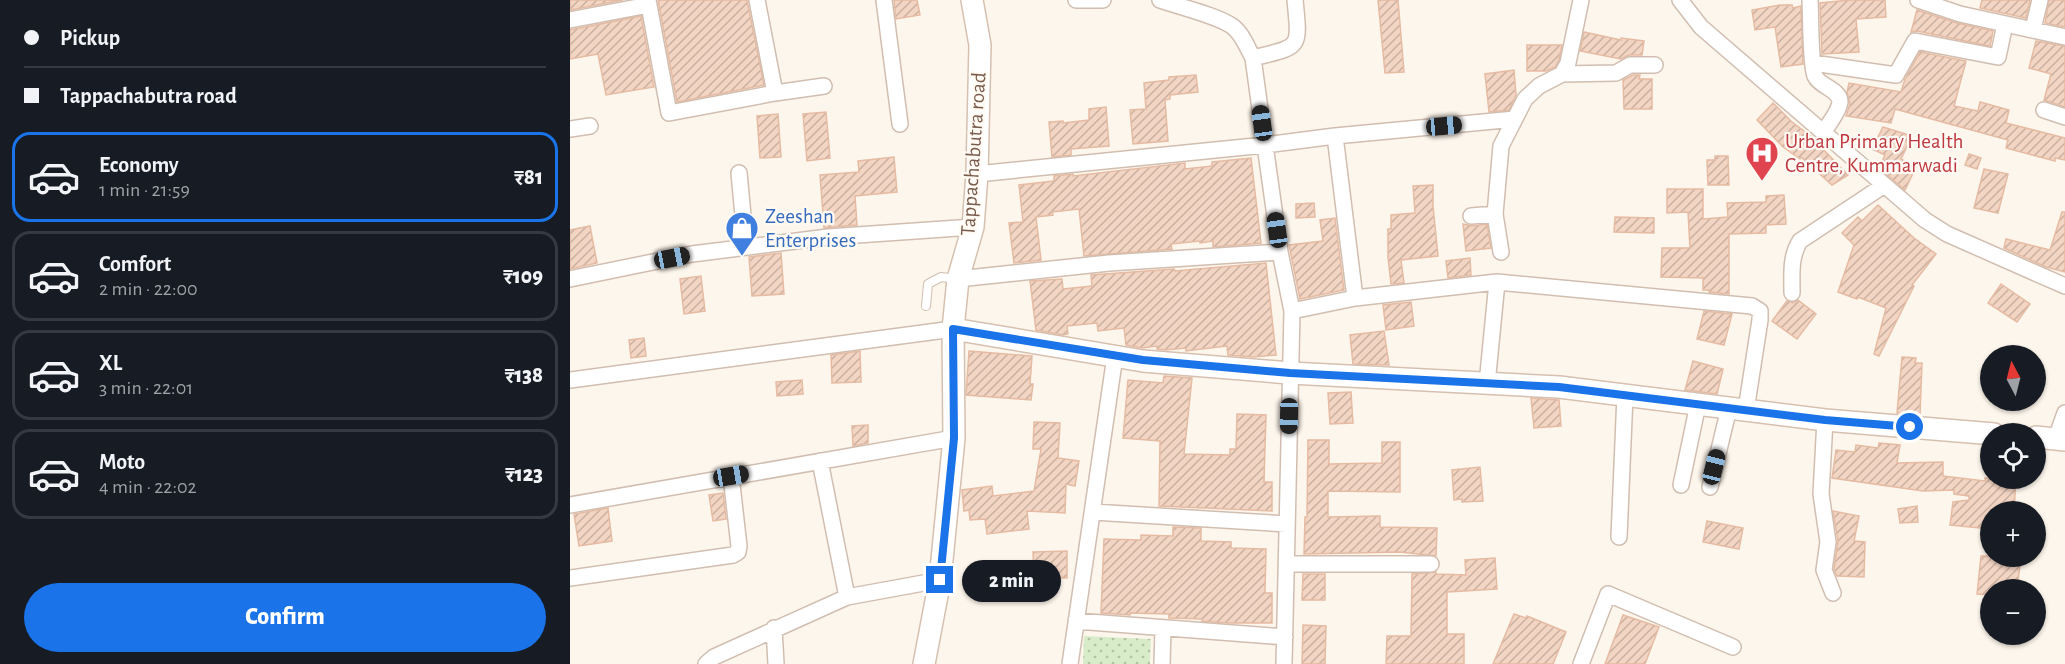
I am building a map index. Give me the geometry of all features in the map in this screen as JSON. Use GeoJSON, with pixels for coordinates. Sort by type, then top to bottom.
{"type":"FeatureCollection","features":[{"type":"Feature","properties":{"kind":"street"},"geometry":{"type":"LineString","coordinates":[[758,0],[776,93]]}},
{"type":"Feature","properties":{"kind":"street"},"geometry":{"type":"LineString","coordinates":[[884,0],[900,124]]}},
{"type":"Feature","properties":{"kind":"street","name":"Tappachabutra road"},"geometry":{"type":"LineString","coordinates":[[924,664],[940,580],[954,438],[953,329],[958,279],[973,227],[977,174],[980,45],[972,0]]}},
{"type":"Feature","properties":{"kind":"street"},"geometry":{"type":"LineString","coordinates":[[1076,0],[1103,0]]}},
{"type":"Feature","properties":{"kind":"street"},"geometry":{"type":"LineString","coordinates":[[1160,0],[1220,20],[1233,27],[1245,41],[1252,58],[1280,252],[1292,311],[1284,664]]}},
{"type":"Feature","properties":{"kind":"street"},"geometry":{"type":"LineString","coordinates":[[1252,58],[1287,49],[1295,43],[1298,34],[1294,0]]}},
{"type":"Feature","properties":{"kind":"street"},"geometry":{"type":"LineString","coordinates":[[1562,74],[1568,63],[1581,0]]}},
{"type":"Feature","properties":{"kind":"street"},"geometry":{"type":"LineString","coordinates":[[1680,0],[1701,27],[1925,220],[1947,234],[2065,286]]}},
{"type":"Feature","properties":{"kind":"street"},"geometry":{"type":"LineString","coordinates":[[1810,0],[1813,63],[1816,78],[1836,93],[1840,99],[1840,105],[1824,131]]}},
{"type":"Feature","properties":{"kind":"street"},"geometry":{"type":"LineString","coordinates":[[1918,0],[1960,7],[2005,24],[2065,37]]}},
{"type":"Feature","properties":{"kind":"street"},"geometry":{"type":"LineString","coordinates":[[2033,29],[2040,0]]}},
{"type":"Feature","properties":{"kind":"street"},"geometry":{"type":"LineString","coordinates":[[570,20],[648,2],[669,113],[824,86]]}},
{"type":"Feature","properties":{"kind":"street"},"geometry":{"type":"LineString","coordinates":[[1813,63],[1896,75],[1915,40],[1998,57],[2005,24]]}},
{"type":"Feature","properties":{"kind":"street"},"geometry":{"type":"LineString","coordinates":[[1501,252],[1495,214],[1501,146],[1525,99],[1539,86],[1562,74],[1616,73],[1630,65],[1654,65]]}},
{"type":"Feature","properties":{"kind":"street"},"geometry":{"type":"LineString","coordinates":[[2044,110],[2065,117]]}},
{"type":"Feature","properties":{"kind":"street"},"geometry":{"type":"LineString","coordinates":[[977,174],[1515,119]]}},
{"type":"Feature","properties":{"kind":"street"},"geometry":{"type":"LineString","coordinates":[[570,129],[590,126]]}},
{"type":"Feature","properties":{"kind":"street"},"geometry":{"type":"LineString","coordinates":[[1335,136],[1355,298]]}},
{"type":"Feature","properties":{"kind":"street"},"geometry":{"type":"LineString","coordinates":[[739,173],[746,247]]}},
{"type":"Feature","properties":{"kind":"street"},"geometry":{"type":"LineString","coordinates":[[1792,292],[1792,259],[1800,241],[1883,186]]}},
{"type":"Feature","properties":{"kind":"street"},"geometry":{"type":"LineString","coordinates":[[1471,216],[1495,214]]}},
{"type":"Feature","properties":{"kind":"street"},"geometry":{"type":"LineString","coordinates":[[570,279],[692,254],[746,247],[828,237],[973,227]]}},
{"type":"Feature","properties":{"kind":"street"},"geometry":{"type":"LineString","coordinates":[[958,279],[1109,263],[1280,252]]}},
{"type":"Feature","properties":{"kind":"street"},"geometry":{"type":"LineString","coordinates":[[1487,384],[1497,282]]}},
{"type":"Feature","properties":{"kind":"street"},"geometry":{"type":"LineString","coordinates":[[1292,311],[1355,298],[1497,282],[1752,306],[1760,311],[1760,320],[1738,409],[1710,487]]}},
{"type":"Feature","properties":{"kind":"street"},"geometry":{"type":"LineString","coordinates":[[570,380],[953,329],[1115,356],[1290,373],[1559,387],[1825,420],[1980,433]]}},
{"type":"Feature","properties":{"kind":"street"},"geometry":{"type":"LineString","coordinates":[[1070,664],[1115,356]]}},
{"type":"Feature","properties":{"kind":"street"},"geometry":{"type":"LineString","coordinates":[[1619,537],[1625,395]]}},
{"type":"Feature","properties":{"kind":"street"},"geometry":{"type":"LineString","coordinates":[[1681,485],[1698,404]]}},
{"type":"Feature","properties":{"kind":"street"},"geometry":{"type":"LineString","coordinates":[[2052,438],[2065,413]]}},
{"type":"Feature","properties":{"kind":"street"},"geometry":{"type":"LineString","coordinates":[[1825,420],[1821,494],[1828,542],[1824,570],[1833,592]]}},
{"type":"Feature","properties":{"kind":"street"},"geometry":{"type":"LineString","coordinates":[[570,505],[954,438]]}},
{"type":"Feature","properties":{"kind":"street"},"geometry":{"type":"LineString","coordinates":[[820,460],[847,597]]}},
{"type":"Feature","properties":{"kind":"street"},"geometry":{"type":"LineString","coordinates":[[570,578],[733,555],[738,552],[731,476]]}},
{"type":"Feature","properties":{"kind":"street"},"geometry":{"type":"LineString","coordinates":[[1093,512],[1287,524]]}},
{"type":"Feature","properties":{"kind":"street"},"geometry":{"type":"LineString","coordinates":[[1287,564],[1431,564]]}},
{"type":"Feature","properties":{"kind":"street"},"geometry":{"type":"LineString","coordinates":[[706,664],[714,657],[774,628],[847,597],[940,580]]}},
{"type":"Feature","properties":{"kind":"street"},"geometry":{"type":"LineString","coordinates":[[1581,664],[1608,594],[1733,647]]}},
{"type":"Feature","properties":{"kind":"street"},"geometry":{"type":"LineString","coordinates":[[1076,621],[1285,637]]}},
{"type":"Feature","properties":{"kind":"street"},"geometry":{"type":"LineString","coordinates":[[774,628],[776,664]]}},
{"type":"Feature","properties":{"kind":"street"},"geometry":{"type":"LineString","coordinates":[[1162,664],[1163,628]]}},
{"type":"Feature","properties":{"kind":"lane"},"geometry":{"type":"LineString","coordinates":[[926,306],[928,284],[941,277],[958,279]]}},
{"type":"Feature","properties":{"kind":"green space"},"geometry":{"type":"Polygon","coordinates":[[[1084,636],[1151,639],[1150,664],[1083,664],[1084,636]]]}},
{"type":"Feature","properties":{"kind":"building"},"geometry":{"type":"Polygon","coordinates":[[[570,0],[623,0],[570,10],[570,0]]]}},
{"type":"Feature","properties":{"kind":"building"},"geometry":{"type":"Polygon","coordinates":[[[658,0],[747,0],[764,85],[677,102],[658,0]]]}},
{"type":"Feature","properties":{"kind":"building"},"geometry":{"type":"Polygon","coordinates":[[[894,0],[917,0],[920,15],[896,19],[894,0]]]}},
{"type":"Feature","properties":{"kind":"building"},"geometry":{"type":"Polygon","coordinates":[[[1378,0],[1398,0],[1404,72],[1385,73],[1378,0]]]}},
{"type":"Feature","properties":{"kind":"building"},"geometry":{"type":"Polygon","coordinates":[[[1885,0],[1886,17],[1856,19],[1859,52],[1822,54],[1820,3],[1885,0]]]}},
{"type":"Feature","properties":{"kind":"building"},"geometry":{"type":"Polygon","coordinates":[[[1982,0],[2030,0],[2026,18],[1980,8],[1982,0]]]}},
{"type":"Feature","properties":{"kind":"building"},"geometry":{"type":"Polygon","coordinates":[[[2049,0],[2065,0],[2065,27],[2045,23],[2049,0]]]}},
{"type":"Feature","properties":{"kind":"building"},"geometry":{"type":"Polygon","coordinates":[[[1792,5],[1793,8],[1801,6],[1803,64],[1781,67],[1775,27],[1755,30],[1752,10],[1792,5]]]}},
{"type":"Feature","properties":{"kind":"building"},"geometry":{"type":"Polygon","coordinates":[[[1917,10],[1957,23],[1993,31],[1990,46],[1917,31],[1911,32],[1917,10]]]}},
{"type":"Feature","properties":{"kind":"building"},"geometry":{"type":"Polygon","coordinates":[[[641,16],[654,87],[606,95],[598,54],[570,59],[570,30],[641,16]]]}},
{"type":"Feature","properties":{"kind":"building"},"geometry":{"type":"Polygon","coordinates":[[[1584,32],[1621,40],[1621,38],[1644,41],[1642,55],[1629,55],[1621,59],[1580,51],[1584,32]]]}},
{"type":"Feature","properties":{"kind":"building"},"geometry":{"type":"Polygon","coordinates":[[[2036,41],[2065,46],[2065,107],[2044,100],[2051,74],[2029,68],[2036,41]]]}},
{"type":"Feature","properties":{"kind":"building"},"geometry":{"type":"Polygon","coordinates":[[[1527,45],[1562,45],[1555,67],[1546,71],[1527,71],[1527,45]]]}},
{"type":"Feature","properties":{"kind":"building"},"geometry":{"type":"Polygon","coordinates":[[[1920,52],[1966,61],[1954,106],[1978,111],[1980,102],[2009,110],[2006,123],[2065,138],[2065,160],[2055,158],[2055,161],[2006,148],[2008,140],[1895,109],[1891,123],[1846,116],[1850,104],[1847,92],[1849,83],[1901,92],[1905,79],[1920,52]]]}},
{"type":"Feature","properties":{"kind":"building"},"geometry":{"type":"Polygon","coordinates":[[[1514,70],[1516,95],[1509,110],[1489,112],[1485,74],[1514,70]]]}},
{"type":"Feature","properties":{"kind":"building"},"geometry":{"type":"Polygon","coordinates":[[[1196,75],[1198,92],[1170,95],[1170,99],[1165,100],[1168,141],[1133,144],[1130,110],[1146,109],[1144,83],[1169,80],[1169,77],[1196,75]]]}},
{"type":"Feature","properties":{"kind":"building"},"geometry":{"type":"Polygon","coordinates":[[[1633,75],[1640,75],[1639,79],[1652,79],[1652,109],[1624,109],[1623,80],[1633,75]]]}},
{"type":"Feature","properties":{"kind":"building"},"geometry":{"type":"Polygon","coordinates":[[[1773,103],[1792,122],[1823,145],[1821,147],[1848,175],[1832,185],[1801,157],[1800,159],[1783,147],[1757,120],[1773,103]]]}},
{"type":"Feature","properties":{"kind":"building"},"geometry":{"type":"Polygon","coordinates":[[[1106,107],[1109,146],[1071,149],[1071,155],[1052,157],[1049,122],[1089,120],[1089,109],[1106,107]]]}},
{"type":"Feature","properties":{"kind":"building"},"geometry":{"type":"Polygon","coordinates":[[[826,112],[830,158],[807,161],[803,114],[826,112]]]}},
{"type":"Feature","properties":{"kind":"building"},"geometry":{"type":"Polygon","coordinates":[[[778,114],[781,157],[760,158],[757,116],[778,114]]]}},
{"type":"Feature","properties":{"kind":"building"},"geometry":{"type":"Polygon","coordinates":[[[1883,127],[1912,136],[1901,159],[1916,167],[1905,190],[1879,168],[1885,155],[1872,149],[1883,127]]]}},
{"type":"Feature","properties":{"kind":"building"},"geometry":{"type":"Polygon","coordinates":[[[1969,154],[1981,158],[1977,169],[1965,165],[1969,154]]]}},
{"type":"Feature","properties":{"kind":"building"},"geometry":{"type":"Polygon","coordinates":[[[1715,156],[1728,156],[1729,185],[1708,185],[1707,160],[1715,160],[1715,156]]]}},
{"type":"Feature","properties":{"kind":"building"},"geometry":{"type":"Polygon","coordinates":[[[894,157],[897,192],[855,196],[857,225],[824,228],[820,175],[859,172],[858,161],[894,157]]]}},
{"type":"Feature","properties":{"kind":"building"},"geometry":{"type":"Polygon","coordinates":[[[1251,158],[1261,243],[1213,247],[1213,241],[1200,243],[1200,241],[1171,244],[1172,249],[1084,256],[1079,209],[1052,212],[1053,215],[1036,217],[1041,260],[1014,263],[1009,223],[1023,222],[1019,185],[1054,181],[1054,176],[1073,174],[1073,176],[1185,163],[1185,169],[1212,166],[1212,162],[1251,158]]]}},
{"type":"Feature","properties":{"kind":"building"},"geometry":{"type":"Polygon","coordinates":[[[1984,169],[2008,174],[1998,213],[1974,208],[1984,169]]]}},
{"type":"Feature","properties":{"kind":"building"},"geometry":{"type":"Polygon","coordinates":[[[1433,185],[1438,256],[1401,260],[1404,283],[1391,284],[1388,229],[1391,229],[1391,215],[1415,213],[1413,186],[1433,185]]]}},
{"type":"Feature","properties":{"kind":"building"},"geometry":{"type":"Polygon","coordinates":[[[1667,189],[1703,189],[1703,219],[1728,217],[1727,203],[1766,202],[1766,196],[1784,195],[1786,224],[1766,225],[1766,233],[1729,234],[1729,294],[1709,292],[1709,290],[1703,290],[1703,278],[1661,277],[1662,248],[1690,248],[1688,212],[1667,213],[1667,189]]]}},
{"type":"Feature","properties":{"kind":"building"},"geometry":{"type":"Polygon","coordinates":[[[1314,203],[1315,217],[1296,218],[1296,204],[1314,203]]]}},
{"type":"Feature","properties":{"kind":"building"},"geometry":{"type":"Polygon","coordinates":[[[1878,205],[1914,238],[1936,254],[1912,285],[1914,286],[1879,356],[1874,354],[1886,308],[1838,292],[1854,245],[1842,233],[1858,217],[1862,221],[1878,205]]]}},
{"type":"Feature","properties":{"kind":"building"},"geometry":{"type":"Polygon","coordinates":[[[2062,212],[2065,212],[2065,272],[2046,267],[2004,248],[2006,239],[2050,250],[2062,212]]]}},
{"type":"Feature","properties":{"kind":"building"},"geometry":{"type":"Polygon","coordinates":[[[1615,217],[1654,218],[1654,233],[1614,232],[1615,217]]]}},
{"type":"Feature","properties":{"kind":"building"},"geometry":{"type":"Polygon","coordinates":[[[1335,218],[1344,290],[1300,299],[1289,245],[1323,241],[1320,220],[1335,218]]]}},
{"type":"Feature","properties":{"kind":"building"},"geometry":{"type":"Polygon","coordinates":[[[1463,224],[1472,226],[1487,224],[1491,248],[1466,251],[1463,224]]]}},
{"type":"Feature","properties":{"kind":"building"},"geometry":{"type":"Polygon","coordinates":[[[590,226],[597,263],[570,269],[570,230],[590,226]]]}},
{"type":"Feature","properties":{"kind":"building"},"geometry":{"type":"Polygon","coordinates":[[[781,253],[784,294],[752,296],[749,257],[781,253]]]}},
{"type":"Feature","properties":{"kind":"building"},"geometry":{"type":"Polygon","coordinates":[[[1470,258],[1471,275],[1448,278],[1446,261],[1470,258]]]}},
{"type":"Feature","properties":{"kind":"building"},"geometry":{"type":"Polygon","coordinates":[[[1266,263],[1276,355],[1253,357],[1228,355],[1227,346],[1186,351],[1186,348],[1157,349],[1157,346],[1142,348],[1126,345],[1124,328],[1098,331],[1097,323],[1067,326],[1068,334],[1063,335],[1036,330],[1030,281],[1062,279],[1063,289],[1092,286],[1091,275],[1266,263]]]}},
{"type":"Feature","properties":{"kind":"building"},"geometry":{"type":"Polygon","coordinates":[[[701,276],[705,311],[684,314],[680,279],[701,276]]]}},
{"type":"Feature","properties":{"kind":"building"},"geometry":{"type":"Polygon","coordinates":[[[2001,284],[2030,304],[2017,322],[1988,303],[2001,284]]]}},
{"type":"Feature","properties":{"kind":"building"},"geometry":{"type":"Polygon","coordinates":[[[1798,300],[1816,314],[1797,339],[1772,321],[1787,301],[1793,303],[1798,300]]]}},
{"type":"Feature","properties":{"kind":"building"},"geometry":{"type":"Polygon","coordinates":[[[1411,302],[1414,326],[1386,330],[1383,305],[1411,302]]]}},
{"type":"Feature","properties":{"kind":"building"},"geometry":{"type":"Polygon","coordinates":[[[1704,311],[1732,314],[1724,345],[1697,339],[1704,311]]]}},
{"type":"Feature","properties":{"kind":"building"},"geometry":{"type":"Polygon","coordinates":[[[1384,331],[1389,365],[1353,364],[1350,335],[1384,331]]]}},
{"type":"Feature","properties":{"kind":"building"},"geometry":{"type":"Polygon","coordinates":[[[644,338],[646,356],[631,358],[629,340],[644,338]]]}},
{"type":"Feature","properties":{"kind":"building"},"geometry":{"type":"Polygon","coordinates":[[[860,351],[861,382],[832,383],[831,355],[860,351]]]}},
{"type":"Feature","properties":{"kind":"building"},"geometry":{"type":"Polygon","coordinates":[[[969,351],[1032,356],[1031,400],[966,395],[969,351]]]}},
{"type":"Feature","properties":{"kind":"building"},"geometry":{"type":"Polygon","coordinates":[[[1902,357],[1916,358],[1915,363],[1922,363],[1920,415],[1897,413],[1902,357]]]}},
{"type":"Feature","properties":{"kind":"building"},"geometry":{"type":"Polygon","coordinates":[[[1693,361],[1723,369],[1717,394],[1685,390],[1693,361]]]}},
{"type":"Feature","properties":{"kind":"building"},"geometry":{"type":"Polygon","coordinates":[[[1164,376],[1192,378],[1184,454],[1230,455],[1230,449],[1236,449],[1237,414],[1266,415],[1264,482],[1272,482],[1272,511],[1159,506],[1160,441],[1123,438],[1128,380],[1163,383],[1164,376]]]}},
{"type":"Feature","properties":{"kind":"building"},"geometry":{"type":"Polygon","coordinates":[[[802,380],[803,394],[777,396],[776,382],[802,380]]]}},
{"type":"Feature","properties":{"kind":"building"},"geometry":{"type":"Polygon","coordinates":[[[1351,392],[1353,423],[1330,424],[1328,393],[1351,392]]]}},
{"type":"Feature","properties":{"kind":"building"},"geometry":{"type":"Polygon","coordinates":[[[1531,398],[1559,400],[1561,426],[1534,428],[1531,398]]]}},
{"type":"Feature","properties":{"kind":"building"},"geometry":{"type":"Polygon","coordinates":[[[1034,422],[1060,423],[1058,458],[1079,461],[1075,486],[1066,484],[1065,513],[1027,511],[1029,529],[987,534],[985,519],[970,520],[969,510],[964,511],[962,490],[992,486],[993,496],[1034,491],[1041,449],[1033,449],[1034,422]]]}},
{"type":"Feature","properties":{"kind":"building"},"geometry":{"type":"Polygon","coordinates":[[[868,425],[868,443],[853,446],[852,426],[868,425]]]}},
{"type":"Feature","properties":{"kind":"building"},"geometry":{"type":"Polygon","coordinates":[[[1308,440],[1329,440],[1329,464],[1382,463],[1382,442],[1400,442],[1400,492],[1328,491],[1328,517],[1380,516],[1380,527],[1437,528],[1436,556],[1400,552],[1304,554],[1308,440]]]}},
{"type":"Feature","properties":{"kind":"building"},"geometry":{"type":"Polygon","coordinates":[[[1879,443],[1900,445],[1897,463],[1943,462],[1943,476],[1980,480],[1980,489],[2015,489],[2015,501],[1980,501],[1980,528],[1950,525],[1953,502],[1969,500],[1969,496],[1954,494],[1954,490],[1923,491],[1832,478],[1836,450],[1855,452],[1856,445],[1878,448],[1879,443]]]}},
{"type":"Feature","properties":{"kind":"building"},"geometry":{"type":"Polygon","coordinates":[[[1480,467],[1483,501],[1454,500],[1452,470],[1480,467]]]}},
{"type":"Feature","properties":{"kind":"building"},"geometry":{"type":"Polygon","coordinates":[[[723,493],[726,519],[713,521],[709,495],[723,493]]]}},
{"type":"Feature","properties":{"kind":"building"},"geometry":{"type":"Polygon","coordinates":[[[1917,506],[1918,522],[1900,523],[1898,509],[1917,506]]]}},
{"type":"Feature","properties":{"kind":"building"},"geometry":{"type":"Polygon","coordinates":[[[608,508],[612,541],[579,546],[574,514],[608,508]]]}},
{"type":"Feature","properties":{"kind":"building"},"geometry":{"type":"Polygon","coordinates":[[[1833,511],[1859,516],[1854,541],[1865,542],[1864,577],[1837,576],[1834,569],[1838,541],[1833,511]]]}},
{"type":"Feature","properties":{"kind":"building"},"geometry":{"type":"Polygon","coordinates":[[[1707,521],[1743,528],[1739,549],[1703,542],[1707,521]]]}},
{"type":"Feature","properties":{"kind":"building"},"geometry":{"type":"Polygon","coordinates":[[[1173,527],[1201,528],[1201,541],[1231,542],[1231,548],[1266,549],[1265,593],[1272,593],[1272,623],[1202,621],[1202,619],[1169,618],[1169,614],[1101,613],[1104,539],[1141,540],[1141,535],[1173,536],[1173,527]]]}},
{"type":"Feature","properties":{"kind":"building"},"geometry":{"type":"Polygon","coordinates":[[[1067,551],[1067,578],[1034,578],[1033,552],[1067,551]]]}},
{"type":"Feature","properties":{"kind":"building"},"geometry":{"type":"Polygon","coordinates":[[[1495,558],[1497,589],[1447,592],[1447,634],[1464,634],[1464,664],[1386,664],[1387,636],[1411,636],[1412,574],[1436,572],[1436,574],[1466,575],[1465,560],[1495,558]]]}},
{"type":"Feature","properties":{"kind":"building"},"geometry":{"type":"Polygon","coordinates":[[[1980,566],[2020,567],[2018,579],[1980,579],[1980,594],[1977,594],[1980,566]]]}},
{"type":"Feature","properties":{"kind":"building"},"geometry":{"type":"Polygon","coordinates":[[[1303,574],[1325,574],[1325,600],[1302,600],[1303,574]]]}},
{"type":"Feature","properties":{"kind":"building"},"geometry":{"type":"Polygon","coordinates":[[[1514,614],[1526,618],[1527,616],[1566,632],[1553,664],[1493,664],[1514,614]]]}},
{"type":"Feature","properties":{"kind":"building"},"geometry":{"type":"Polygon","coordinates":[[[1623,615],[1659,627],[1645,664],[1605,664],[1623,615]]]}},
{"type":"Feature","properties":{"kind":"building"},"geometry":{"type":"Polygon","coordinates":[[[1303,625],[1326,626],[1325,664],[1302,664],[1303,625]]]}},
{"type":"Feature","properties":{"kind":"place","name":"Urban Primary Health Centre, Kummarwadi"},"geometry":{"type":"Point","coordinates":[1762,182]}},
{"type":"Feature","properties":{"kind":"place","name":"Zeeshan Enterprises"},"geometry":{"type":"Point","coordinates":[742,257]}},
{"type":"Feature","properties":{"kind":"route"},"geometry":{"type":"LineString","coordinates":[[940,580],[954,438],[953,329],[1143,360],[1290,373],[1559,387],[1825,420],[1910,427]]}}]}
